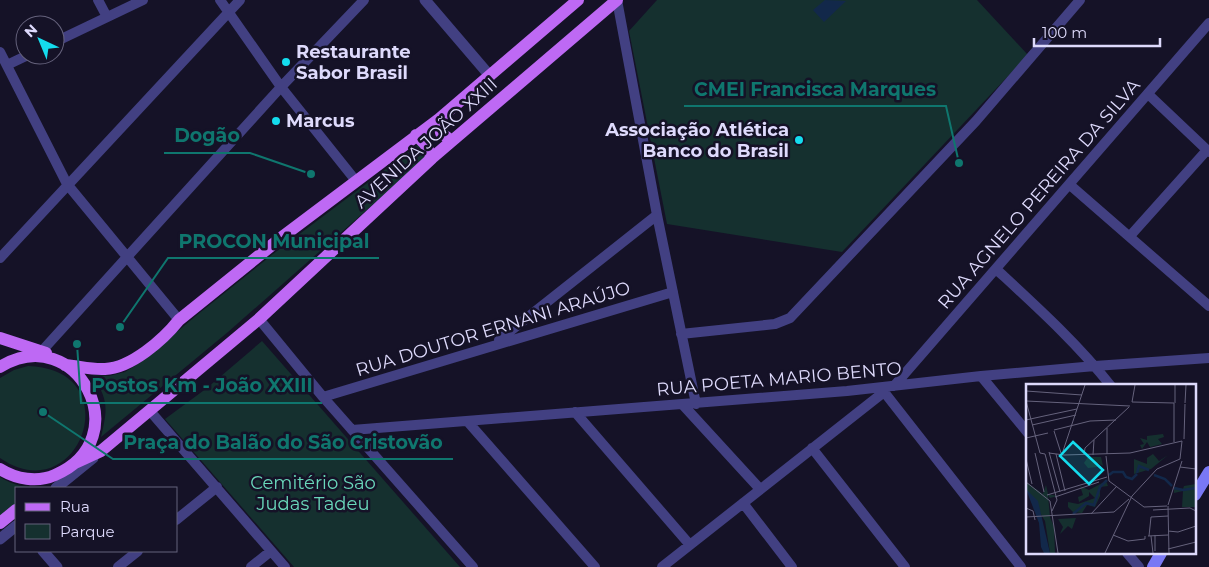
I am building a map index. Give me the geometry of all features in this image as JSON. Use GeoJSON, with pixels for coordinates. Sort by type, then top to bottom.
{"type":"FeatureCollection","features":[{"type":"Feature","properties":{"kind":"main road","name":"AVENIDA JOÃO XXIII"},"geometry":{"type":"LineString","coordinates":[[25,357],[46,357],[65,364],[104,369],[120,367],[129,362],[152,346],[171,330],[179,320],[282,237],[439,119],[578,0]]}},
{"type":"Feature","properties":{"kind":"main road","name":"AVENIDA JOÃO XXIII"},"geometry":{"type":"LineString","coordinates":[[77,462],[101,451],[259,320],[432,158],[617,0]]}},
{"type":"Feature","properties":{"kind":"main road"},"geometry":{"type":"LineString","coordinates":[[439,119],[441,133],[452,141]]}},
{"type":"Feature","properties":{"kind":"main road"},"geometry":{"type":"LineString","coordinates":[[416,136],[425,144],[432,158]]}},
{"type":"Feature","properties":{"kind":"main road"},"geometry":{"type":"LineString","coordinates":[[0,338],[41,352],[94,361],[113,360],[128,354],[168,325],[179,320]]}},
{"type":"Feature","properties":{"kind":"main road"},"geometry":{"type":"LineString","coordinates":[[0,338],[25,357]]}},
{"type":"Feature","properties":{"kind":"main road"},"geometry":{"type":"LineString","coordinates":[[0,367],[25,357]]}},
{"type":"Feature","properties":{"kind":"main road"},"geometry":{"type":"LineString","coordinates":[[44,487],[77,462],[86,452],[93,435],[95,411],[91,395],[83,381],[65,364]]}},
{"type":"Feature","properties":{"kind":"main road"},"geometry":{"type":"LineString","coordinates":[[0,469],[15,477],[30,479],[44,478],[65,471]]}},
{"type":"Feature","properties":{"kind":"main road"},"geometry":{"type":"LineString","coordinates":[[1196,493],[1209,472]]}},
{"type":"Feature","properties":{"kind":"main road"},"geometry":{"type":"LineString","coordinates":[[0,523],[15,511]]}},
{"type":"Feature","properties":{"kind":"main road"},"geometry":{"type":"LineString","coordinates":[[0,528],[15,518]]}},
{"type":"Feature","properties":{"kind":"main road"},"geometry":{"type":"LineString","coordinates":[[1153,567],[1160,554]]}},
{"type":"Feature","properties":{"kind":"street"},"geometry":{"type":"LineString","coordinates":[[98,0],[107,17]]}},
{"type":"Feature","properties":{"kind":"street"},"geometry":{"type":"LineString","coordinates":[[65,37],[143,0]]}},
{"type":"Feature","properties":{"kind":"street"},"geometry":{"type":"LineString","coordinates":[[220,0],[281,87],[356,181]]}},
{"type":"Feature","properties":{"kind":"street"},"geometry":{"type":"LineString","coordinates":[[1,253],[240,0]]}},
{"type":"Feature","properties":{"kind":"street"},"geometry":{"type":"LineString","coordinates":[[41,352],[281,87],[364,0]]}},
{"type":"Feature","properties":{"kind":"street"},"geometry":{"type":"LineString","coordinates":[[426,0],[490,76]]}},
{"type":"Feature","properties":{"kind":"street"},"geometry":{"type":"LineString","coordinates":[[617,0],[657,215],[696,404]]}},
{"type":"Feature","properties":{"kind":"street"},"geometry":{"type":"LineString","coordinates":[[681,334],[775,324],[790,318],[976,121],[1080,0]]}},
{"type":"Feature","properties":{"kind":"street","name":"RUA AGNELO PEREIRA DA SILVA"},"geometry":{"type":"LineString","coordinates":[[894,386],[1209,23]]}},
{"type":"Feature","properties":{"kind":"street"},"geometry":{"type":"LineString","coordinates":[[0,52],[68,184],[179,320]]}},
{"type":"Feature","properties":{"kind":"street"},"geometry":{"type":"LineString","coordinates":[[7,65],[15,61]]}},
{"type":"Feature","properties":{"kind":"street"},"geometry":{"type":"LineString","coordinates":[[1130,236],[1208,151],[1148,94]]}},
{"type":"Feature","properties":{"kind":"street"},"geometry":{"type":"LineString","coordinates":[[1070,185],[1209,306]]}},
{"type":"Feature","properties":{"kind":"street"},"geometry":{"type":"LineString","coordinates":[[494,344],[657,215]]}},
{"type":"Feature","properties":{"kind":"street"},"geometry":{"type":"LineString","coordinates":[[996,269],[1054,323],[1109,384]]}},
{"type":"Feature","properties":{"kind":"street","name":"RUA DOUTOR ERNANI ARAÚJO"},"geometry":{"type":"LineString","coordinates":[[323,397],[494,344],[673,292]]}},
{"type":"Feature","properties":{"kind":"street"},"geometry":{"type":"LineString","coordinates":[[259,320],[323,397],[473,567]]}},
{"type":"Feature","properties":{"kind":"street","name":"RUA POETA MARIO BENTO"},"geometry":{"type":"LineString","coordinates":[[352,430],[882,390],[894,386],[981,376],[1209,358]]}},
{"type":"Feature","properties":{"kind":"street"},"geometry":{"type":"LineString","coordinates":[[981,376],[1026,431]]}},
{"type":"Feature","properties":{"kind":"street"},"geometry":{"type":"LineString","coordinates":[[662,567],[675,563],[690,545],[882,390],[1021,567]]}},
{"type":"Feature","properties":{"kind":"street"},"geometry":{"type":"LineString","coordinates":[[683,405],[760,489]]}},
{"type":"Feature","properties":{"kind":"street"},"geometry":{"type":"LineString","coordinates":[[150,411],[285,567]]}},
{"type":"Feature","properties":{"kind":"street"},"geometry":{"type":"LineString","coordinates":[[576,412],[690,545]]}},
{"type":"Feature","properties":{"kind":"street"},"geometry":{"type":"LineString","coordinates":[[468,422],[596,567]]}},
{"type":"Feature","properties":{"kind":"street"},"geometry":{"type":"LineString","coordinates":[[812,448],[905,567]]}},
{"type":"Feature","properties":{"kind":"street","name":"AVENIDA JOÃO XXIII"},"geometry":{"type":"LineString","coordinates":[[57,487],[101,451]]}},
{"type":"Feature","properties":{"kind":"street"},"geometry":{"type":"LineString","coordinates":[[178,518],[217,487]]}},
{"type":"Feature","properties":{"kind":"street"},"geometry":{"type":"LineString","coordinates":[[743,503],[792,567]]}},
{"type":"Feature","properties":{"kind":"street"},"geometry":{"type":"LineString","coordinates":[[0,539],[15,527]]}},
{"type":"Feature","properties":{"kind":"street"},"geometry":{"type":"LineString","coordinates":[[251,567],[271,550]]}},
{"type":"Feature","properties":{"kind":"street"},"geometry":{"type":"LineString","coordinates":[[44,552],[57,567]]}},
{"type":"Feature","properties":{"kind":"street"},"geometry":{"type":"LineString","coordinates":[[118,567],[137,552]]}},
{"type":"Feature","properties":{"kind":"street"},"geometry":{"type":"LineString","coordinates":[[1128,554],[1139,567]]}},
{"type":"Feature","properties":{"kind":"green space","name":"Associação Atlética Banco do Brasil"},"geometry":{"type":"Polygon","coordinates":[[[657,0],[977,0],[1028,55],[842,252],[667,224],[629,31],[657,0]]]}},
{"type":"Feature","properties":{"kind":"green space"},"geometry":{"type":"Polygon","coordinates":[[[419,144],[426,155],[419,164],[228,332],[101,437],[106,411],[102,391],[93,375],[109,376],[125,372],[141,362],[273,254],[419,144]]]}},
{"type":"Feature","properties":{"kind":"green space","name":"Cemitério São Judas Tadeu"},"geometry":{"type":"Polygon","coordinates":[[[262,341],[460,567],[294,567],[165,419],[207,388],[262,341]]]}},
{"type":"Feature","properties":{"kind":"green space"},"geometry":{"type":"Polygon","coordinates":[[[28,366],[60,373],[78,389],[85,411],[82,434],[71,454],[52,467],[28,470],[0,458],[0,378],[14,370],[28,366]]]}},
{"type":"Feature","properties":{"kind":"green space"},"geometry":{"type":"Polygon","coordinates":[[[0,477],[29,487],[15,487],[15,507],[0,519],[0,477]]]}},
{"type":"Feature","properties":{"kind":"water"},"geometry":{"type":"Polygon","coordinates":[[[825,0],[846,1],[824,22],[813,10],[825,0]]]}},
{"type":"Feature","properties":{"kind":"place","name":"Restaurante Sabor Brasil"},"geometry":{"type":"Point","coordinates":[286,62]}},
{"type":"Feature","properties":{"kind":"place","name":"Marcus"},"geometry":{"type":"Point","coordinates":[276,121]}},
{"type":"Feature","properties":{"kind":"place","name":"Associação Atlética Banco do Brasil"},"geometry":{"type":"Point","coordinates":[799,140]}},
{"type":"Feature","properties":{"kind":"place","name":"CMEI Francisca Marques"},"geometry":{"type":"Point","coordinates":[959,163]}},
{"type":"Feature","properties":{"kind":"place","name":"Dogão"},"geometry":{"type":"Point","coordinates":[311,174]}},
{"type":"Feature","properties":{"kind":"place","name":"PROCON Municipal"},"geometry":{"type":"Point","coordinates":[120,327]}},
{"type":"Feature","properties":{"kind":"place","name":"Postos Km - João XXIII"},"geometry":{"type":"Point","coordinates":[77,344]}},
{"type":"Feature","properties":{"kind":"place","name":"Praça do Balão do São Cristovão"},"geometry":{"type":"Point","coordinates":[43,412]}}]}
